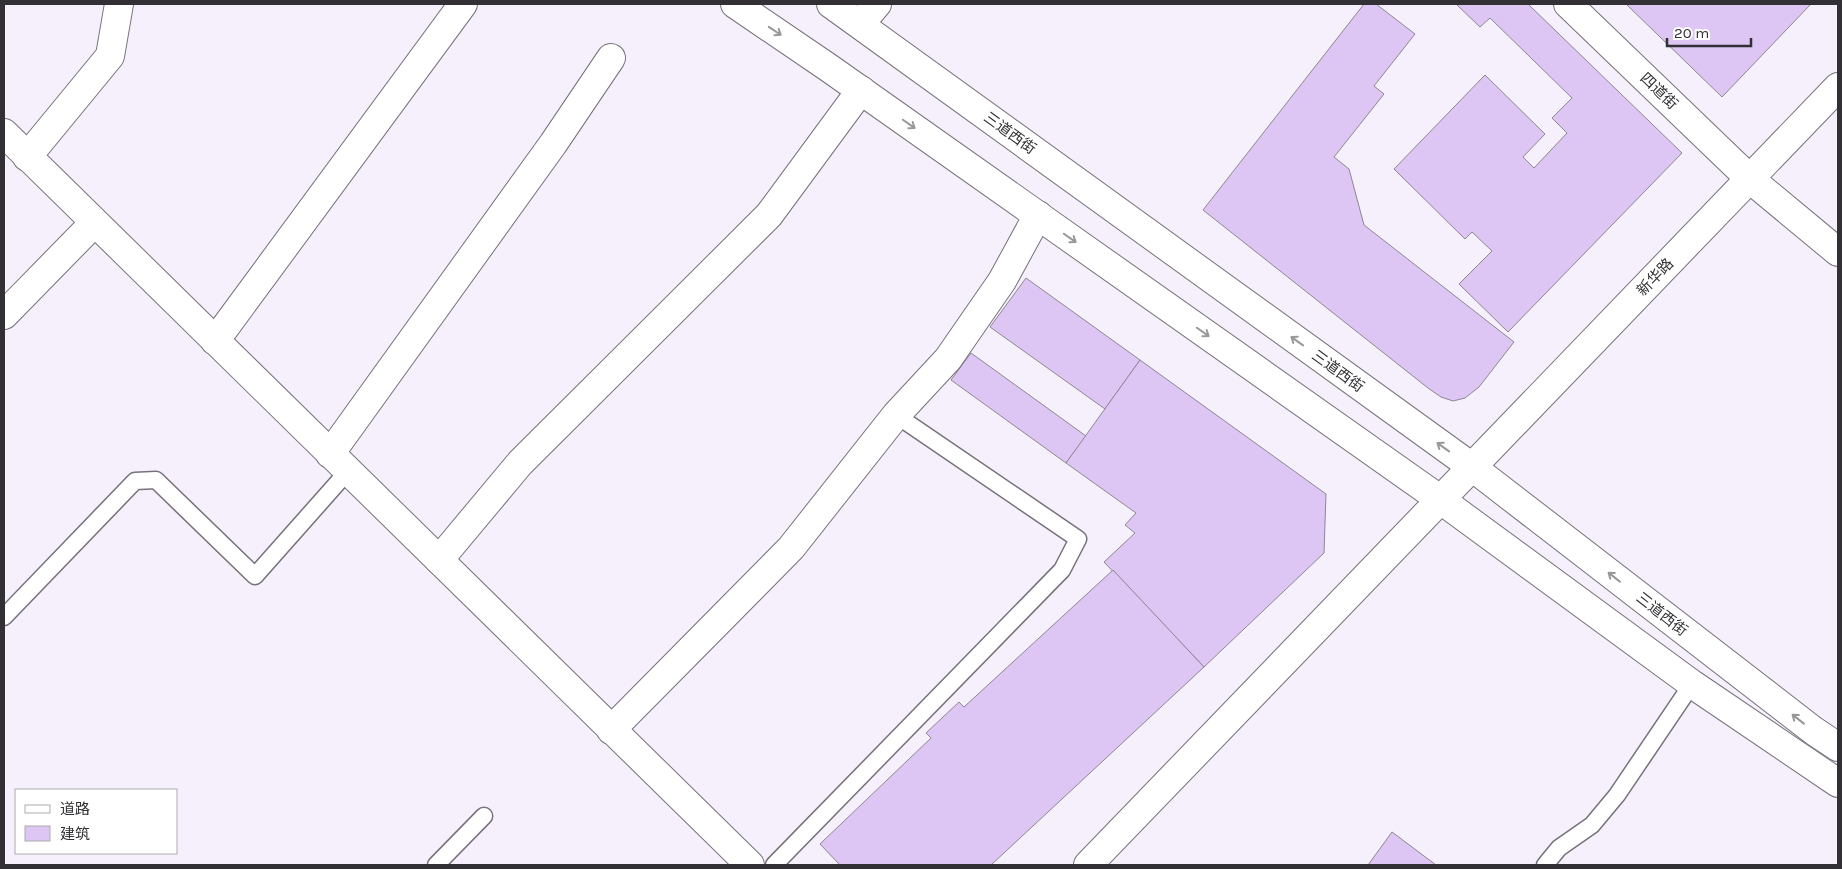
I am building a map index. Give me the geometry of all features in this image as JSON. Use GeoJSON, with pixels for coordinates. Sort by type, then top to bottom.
{"type":"FeatureCollection","features":[{"type":"Feature","properties":{"kind":"street"},"geometry":{"type":"LineString","coordinates":[[27,157],[110,56],[119,4]]}},
{"type":"Feature","properties":{"kind":"street"},"geometry":{"type":"LineString","coordinates":[[215,341],[463,4]]}},
{"type":"Feature","properties":{"kind":"street"},"geometry":{"type":"LineString","coordinates":[[735,4],[861,90],[1441,500],[1692,684],[1838,783]]}},
{"type":"Feature","properties":{"kind":"street","name":"三道西街"},"geometry":{"type":"LineString","coordinates":[[831,4],[868,14],[1472,468],[1806,725],[1838,747]]}},
{"type":"Feature","properties":{"kind":"street","name":"四道街"},"geometry":{"type":"LineString","coordinates":[[1568,4],[1750,179],[1838,252]]}},
{"type":"Feature","properties":{"kind":"street"},"geometry":{"type":"LineString","coordinates":[[339,462],[611,58]]}},
{"type":"Feature","properties":{"kind":"street","name":"新华路"},"geometry":{"type":"LineString","coordinates":[[1088,865],[1838,87]]}},
{"type":"Feature","properties":{"kind":"street"},"geometry":{"type":"LineString","coordinates":[[439,560],[520,464],[769,215],[861,90]]}},
{"type":"Feature","properties":{"kind":"street"},"geometry":{"type":"LineString","coordinates":[[4,133],[94,224],[750,865]]}},
{"type":"Feature","properties":{"kind":"street"},"geometry":{"type":"LineString","coordinates":[[611,730],[791,548],[896,415],[948,359],[1002,281],[1038,215]]}},
{"type":"Feature","properties":{"kind":"street"},"geometry":{"type":"LineString","coordinates":[[4,315],[94,224]]}},
{"type":"Feature","properties":{"kind":"lane"},"geometry":{"type":"LineString","coordinates":[[774,865],[1062,570],[1078,539],[896,415]]}},
{"type":"Feature","properties":{"kind":"lane"},"geometry":{"type":"LineString","coordinates":[[4,617],[135,481],[156,480],[255,576],[339,462]]}},
{"type":"Feature","properties":{"kind":"lane"},"geometry":{"type":"LineString","coordinates":[[1545,865],[1559,848],[1592,825],[1617,795],[1692,684]]}},
{"type":"Feature","properties":{"kind":"lane"},"geometry":{"type":"LineString","coordinates":[[436,865],[484,816]]}},
{"type":"Feature","properties":{"kind":"building"},"geometry":{"type":"Polygon","coordinates":[[[1364,4],[1376,4],[1415,34],[1374,86],[1384,94],[1334,157],[1349,169],[1364,225],[1514,342],[1479,387],[1465,398],[1453,401],[1441,397],[1428,388],[1203,210],[1364,4]]]}},
{"type":"Feature","properties":{"kind":"building"},"geometry":{"type":"Polygon","coordinates":[[[1456,4],[1528,4],[1682,153],[1508,332],[1459,284],[1492,251],[1472,232],[1465,239],[1394,169],[1485,75],[1545,134],[1523,157],[1534,168],[1567,133],[1552,118],[1572,98],[1490,18],[1480,27],[1456,4]]]}},
{"type":"Feature","properties":{"kind":"building"},"geometry":{"type":"Polygon","coordinates":[[[1626,4],[1811,4],[1722,97],[1626,4]]]}},
{"type":"Feature","properties":{"kind":"building"},"geometry":{"type":"Polygon","coordinates":[[[1026,278],[1140,360],[1105,409],[990,327],[1026,278]]]}},
{"type":"Feature","properties":{"kind":"building"},"geometry":{"type":"Polygon","coordinates":[[[971,353],[1086,436],[1066,463],[951,380],[971,353]]]}},
{"type":"Feature","properties":{"kind":"building"},"geometry":{"type":"Polygon","coordinates":[[[1140,360],[1326,494],[1324,553],[1204,667],[1104,562],[1135,533],[1125,525],[1136,513],[1066,463],[1140,360]]]}},
{"type":"Feature","properties":{"kind":"building"},"geometry":{"type":"Polygon","coordinates":[[[1113,570],[1204,667],[991,865],[840,865],[820,844],[931,738],[926,733],[959,702],[964,707],[1113,570]]]}},
{"type":"Feature","properties":{"kind":"building"},"geometry":{"type":"Polygon","coordinates":[[[1392,832],[1436,865],[1368,865],[1392,832]]]}}]}
